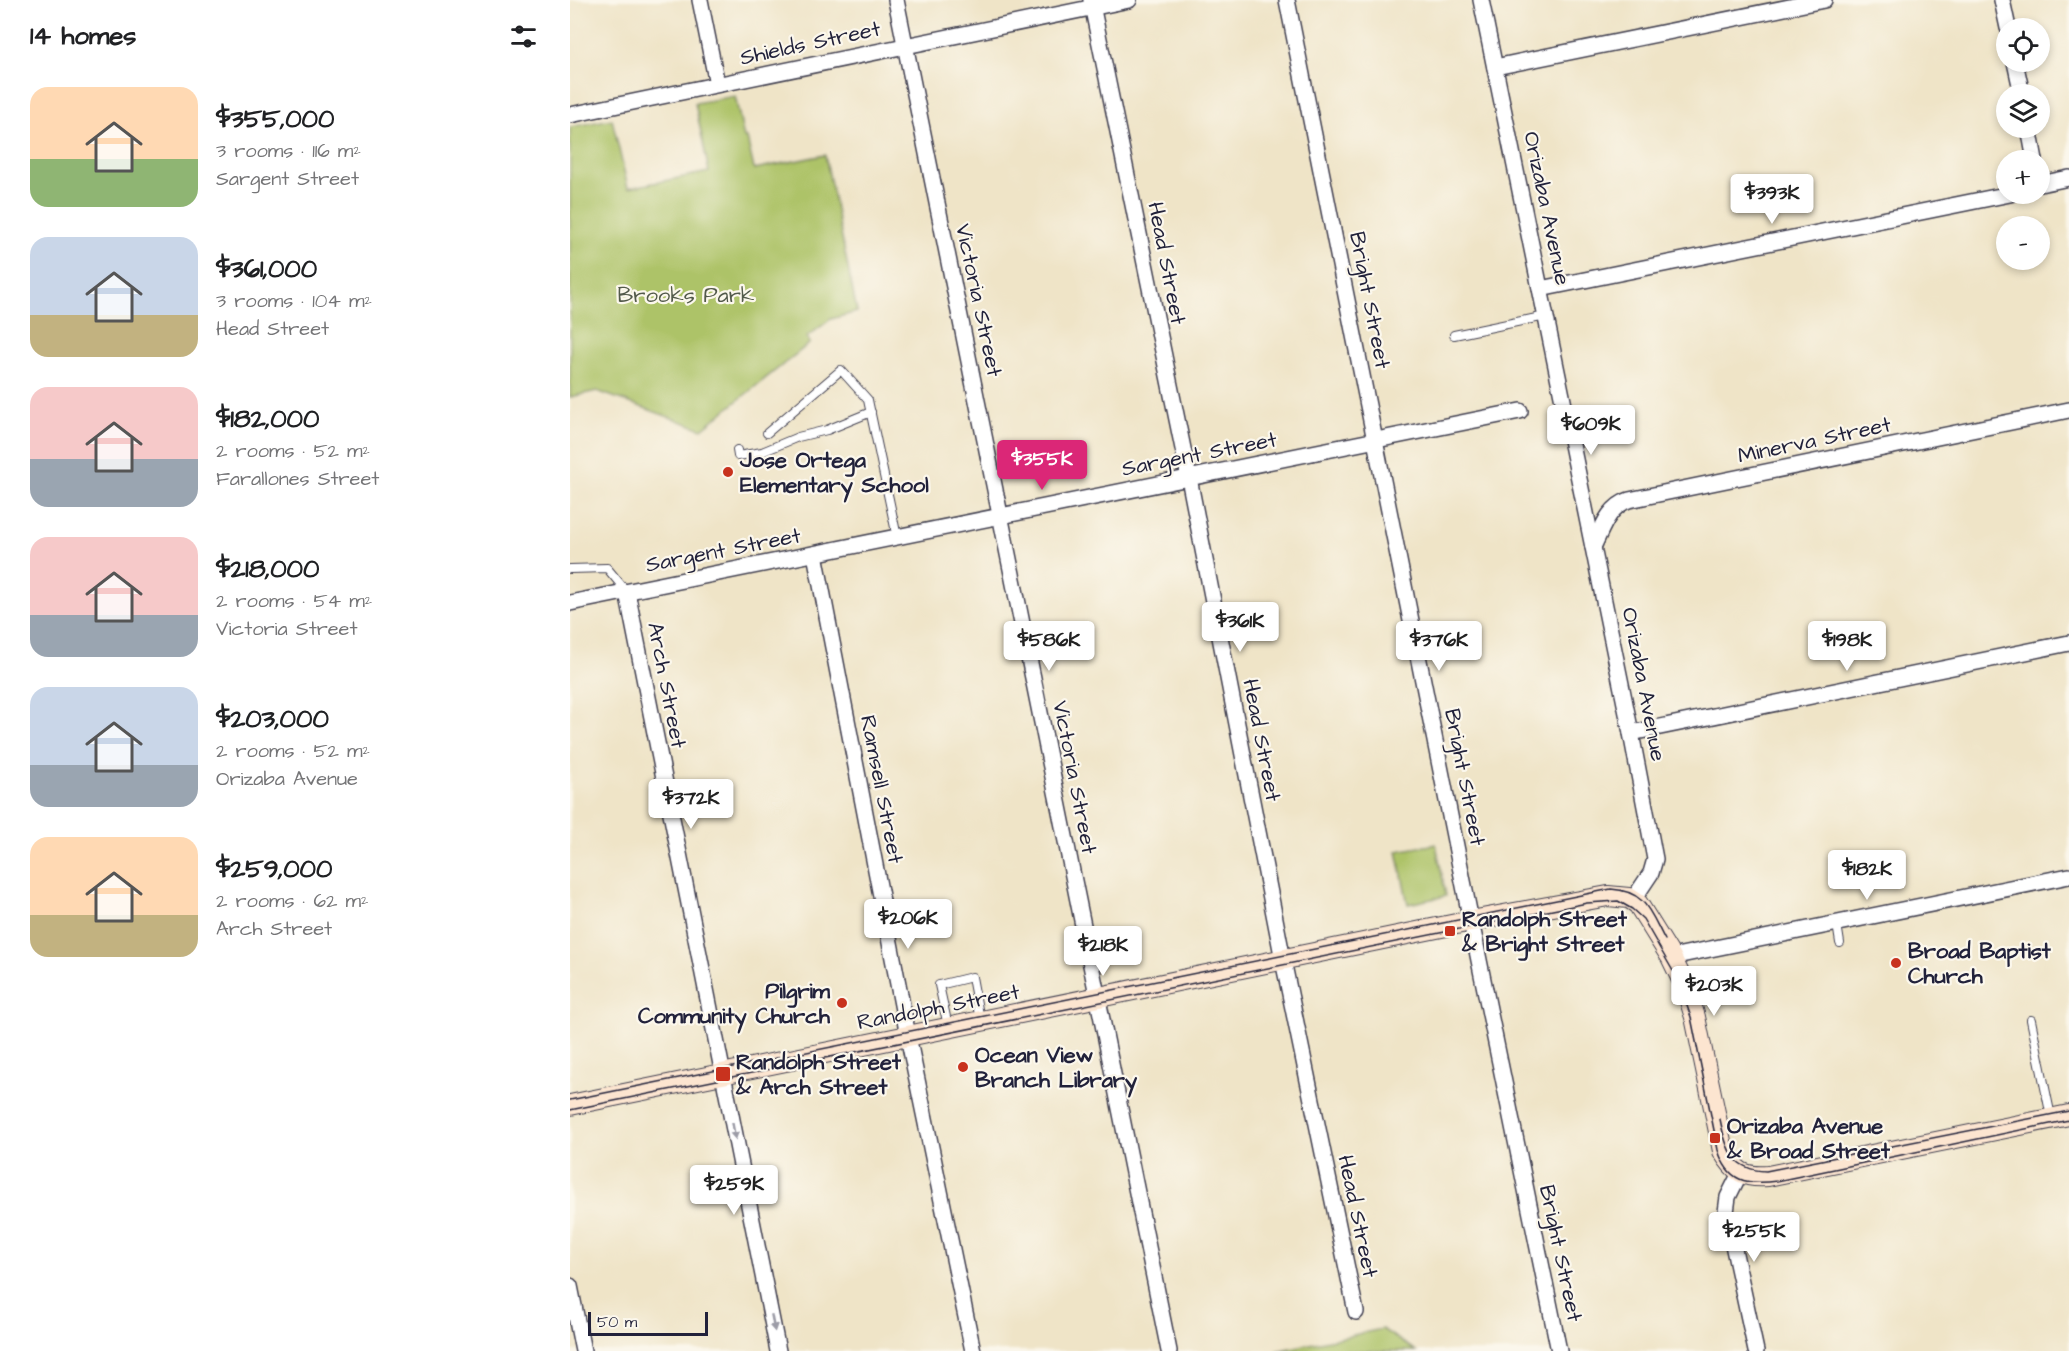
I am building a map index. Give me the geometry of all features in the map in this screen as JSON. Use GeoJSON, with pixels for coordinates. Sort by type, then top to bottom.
{"type":"FeatureCollection","features":[{"type":"Feature","properties":{"kind":"street"},"geometry":{"type":"LineString","coordinates":[[700,0],[717,84]]}},
{"type":"Feature","properties":{"kind":"street","name":"Victoria Street"},"geometry":{"type":"LineString","coordinates":[[896,0],[1168,1351]]}},
{"type":"Feature","properties":{"kind":"street","name":"Shields Street"},"geometry":{"type":"LineString","coordinates":[[570,115],[905,46],[1092,4],[1129,0]]}},
{"type":"Feature","properties":{"kind":"street","name":"Bright Street"},"geometry":{"type":"LineString","coordinates":[[1287,0],[1559,1351]]}},
{"type":"Feature","properties":{"kind":"street","name":"Orizaba Avenue"},"geometry":{"type":"LineString","coordinates":[[1481,0],[1655,859],[1651,873],[1633,900]]}},
{"type":"Feature","properties":{"kind":"street"},"geometry":{"type":"LineString","coordinates":[[1495,67],[1824,0]]}},
{"type":"Feature","properties":{"kind":"street"},"geometry":{"type":"LineString","coordinates":[[2002,0],[2006,18]]}},
{"type":"Feature","properties":{"kind":"street","name":"Head Street"},"geometry":{"type":"LineString","coordinates":[[1092,4],[1189,478],[1283,960],[1356,1312]]}},
{"type":"Feature","properties":{"kind":"street"},"geometry":{"type":"LineString","coordinates":[[2050,181],[2069,178]]}},
{"type":"Feature","properties":{"kind":"street"},"geometry":{"type":"LineString","coordinates":[[1540,289],[1996,197]]}},
{"type":"Feature","properties":{"kind":"street","name":"Minerva Street"},"geometry":{"type":"LineString","coordinates":[[1593,547],[1614,508],[1629,500],[2069,410]]}},
{"type":"Feature","properties":{"kind":"street","name":"Sargent Street"},"geometry":{"type":"LineString","coordinates":[[570,603],[1520,411]]}},
{"type":"Feature","properties":{"kind":"street","name":"Ramsell Street"},"geometry":{"type":"LineString","coordinates":[[815,554],[973,1351]]}},
{"type":"Feature","properties":{"kind":"street","name":"Arch Street"},"geometry":{"type":"LineString","coordinates":[[627,592],[778,1351]]}},
{"type":"Feature","properties":{"kind":"street"},"geometry":{"type":"LineString","coordinates":[[1631,733],[2069,643]]}},
{"type":"Feature","properties":{"kind":"street"},"geometry":{"type":"LineString","coordinates":[[1671,957],[2069,876]]}},
{"type":"Feature","properties":{"kind":"street","name":"Randolph Street"},"geometry":{"type":"LineString","coordinates":[[570,1105],[1594,897],[1620,896],[1633,900]]}},
{"type":"Feature","properties":{"kind":"street"},"geometry":{"type":"LineString","coordinates":[[1633,900],[1644,912],[1671,957],[1686,988],[1693,1010],[1723,1151],[1730,1164],[1740,1173],[1757,1177],[1768,1176],[2060,1117]]}},
{"type":"Feature","properties":{"kind":"street"},"geometry":{"type":"LineString","coordinates":[[1740,1173],[1728,1197],[1726,1212],[1756,1351]]}},
{"type":"Feature","properties":{"kind":"street"},"geometry":{"type":"LineString","coordinates":[[570,1286],[583,1351]]}},
{"type":"Feature","properties":{"kind":"lane"},"geometry":{"type":"LineString","coordinates":[[1454,335],[1546,316]]}},
{"type":"Feature","properties":{"kind":"lane"},"geometry":{"type":"LineString","coordinates":[[767,433],[841,370],[868,400],[897,537]]}},
{"type":"Feature","properties":{"kind":"lane"},"geometry":{"type":"LineString","coordinates":[[737,450],[738,456],[762,452],[871,412]]}},
{"type":"Feature","properties":{"kind":"lane"},"geometry":{"type":"LineString","coordinates":[[570,569],[607,568],[627,592]]}},
{"type":"Feature","properties":{"kind":"lane"},"geometry":{"type":"LineString","coordinates":[[1837,924],[1840,943]]}},
{"type":"Feature","properties":{"kind":"lane"},"geometry":{"type":"LineString","coordinates":[[948,1028],[939,985],[972,977],[980,1022]]}},
{"type":"Feature","properties":{"kind":"lane"},"geometry":{"type":"LineString","coordinates":[[2031,1020],[2060,1117]]}},
{"type":"Feature","properties":{"kind":"green space","name":"Brooks Park"},"geometry":{"type":"Polygon","coordinates":[[[735,96],[744,138],[747,138],[754,169],[825,155],[857,312],[831,319],[807,337],[810,343],[702,429],[597,391],[570,397],[570,127],[612,119],[628,188],[709,172],[695,103],[735,96]]]}},
{"type":"Feature","properties":{"kind":"green space"},"geometry":{"type":"Polygon","coordinates":[[[1436,844],[1446,896],[1408,904],[1397,851],[1436,844]]]}},
{"type":"Feature","properties":{"kind":"green space"},"geometry":{"type":"Polygon","coordinates":[[[1382,1329],[1416,1351],[1276,1351],[1382,1329]]]}},
{"type":"Feature","properties":{"kind":"tram line"},"geometry":{"type":"LineString","coordinates":[[570,1100],[1611,889],[1632,894],[1640,899],[1651,912],[1665,940]]}},
{"type":"Feature","properties":{"kind":"tram line"},"geometry":{"type":"LineString","coordinates":[[570,1110],[1587,903],[1618,901],[1643,919],[1677,978],[1691,1017],[1718,1150],[1727,1169],[1740,1179],[1756,1182],[1777,1181],[2069,1120]]}},
{"type":"Feature","properties":{"kind":"tram line"},"geometry":{"type":"LineString","coordinates":[[1720,1119],[1732,1156],[1745,1167],[1766,1171],[2069,1111]]}},
{"type":"Feature","properties":{"kind":"place","name":"Jose Ortega Elementary School"},"geometry":{"type":"Point","coordinates":[728,472]}},
{"type":"Feature","properties":{"kind":"place","name":"Randolph Street & Bright Street"},"geometry":{"type":"Point","coordinates":[1450,931]}},
{"type":"Feature","properties":{"kind":"place","name":"Broad Baptist Church"},"geometry":{"type":"Point","coordinates":[1896,963]}},
{"type":"Feature","properties":{"kind":"place","name":"Pilgrim Community Church"},"geometry":{"type":"Point","coordinates":[842,1003]}},
{"type":"Feature","properties":{"kind":"place","name":"Ocean View Branch Library"},"geometry":{"type":"Point","coordinates":[963,1067]}},
{"type":"Feature","properties":{"kind":"place","name":"Randolph Street & Arch Street"},"geometry":{"type":"Point","coordinates":[723,1074]}},
{"type":"Feature","properties":{"kind":"place","name":"Orizaba Avenue & Broad Street"},"geometry":{"type":"Point","coordinates":[1715,1138]}}]}
